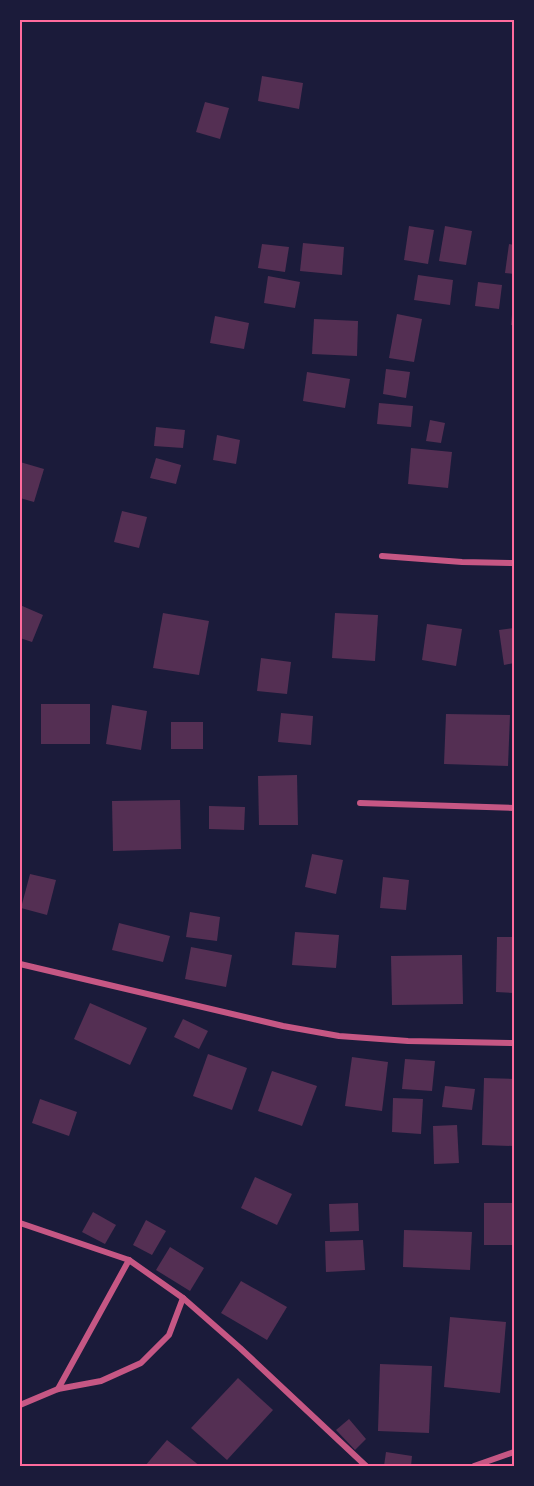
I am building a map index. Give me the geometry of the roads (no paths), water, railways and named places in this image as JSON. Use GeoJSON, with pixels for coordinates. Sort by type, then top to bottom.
{"type":"FeatureCollection","features":[{"type":"Feature","properties":{"kind":"street"},"geometry":{"type":"LineString","coordinates":[[382,556],[514,563]]}},
{"type":"Feature","properties":{"kind":"street"},"geometry":{"type":"LineString","coordinates":[[360,803],[514,808]]}},
{"type":"Feature","properties":{"kind":"street"},"geometry":{"type":"LineString","coordinates":[[20,964],[283,1026],[339,1036],[408,1041],[514,1043]]}},
{"type":"Feature","properties":{"kind":"street"},"geometry":{"type":"LineString","coordinates":[[20,1223],[129,1260],[183,1298],[240,1348],[366,1467]]}},
{"type":"Feature","properties":{"kind":"street"},"geometry":{"type":"LineString","coordinates":[[58,1389],[129,1260]]}},
{"type":"Feature","properties":{"kind":"street"},"geometry":{"type":"LineString","coordinates":[[20,1405],[58,1389],[101,1381],[141,1363],[169,1335],[183,1298]]}},
{"type":"Feature","properties":{"kind":"street"},"geometry":{"type":"LineString","coordinates":[[474,1467],[514,1452]]}}]}
